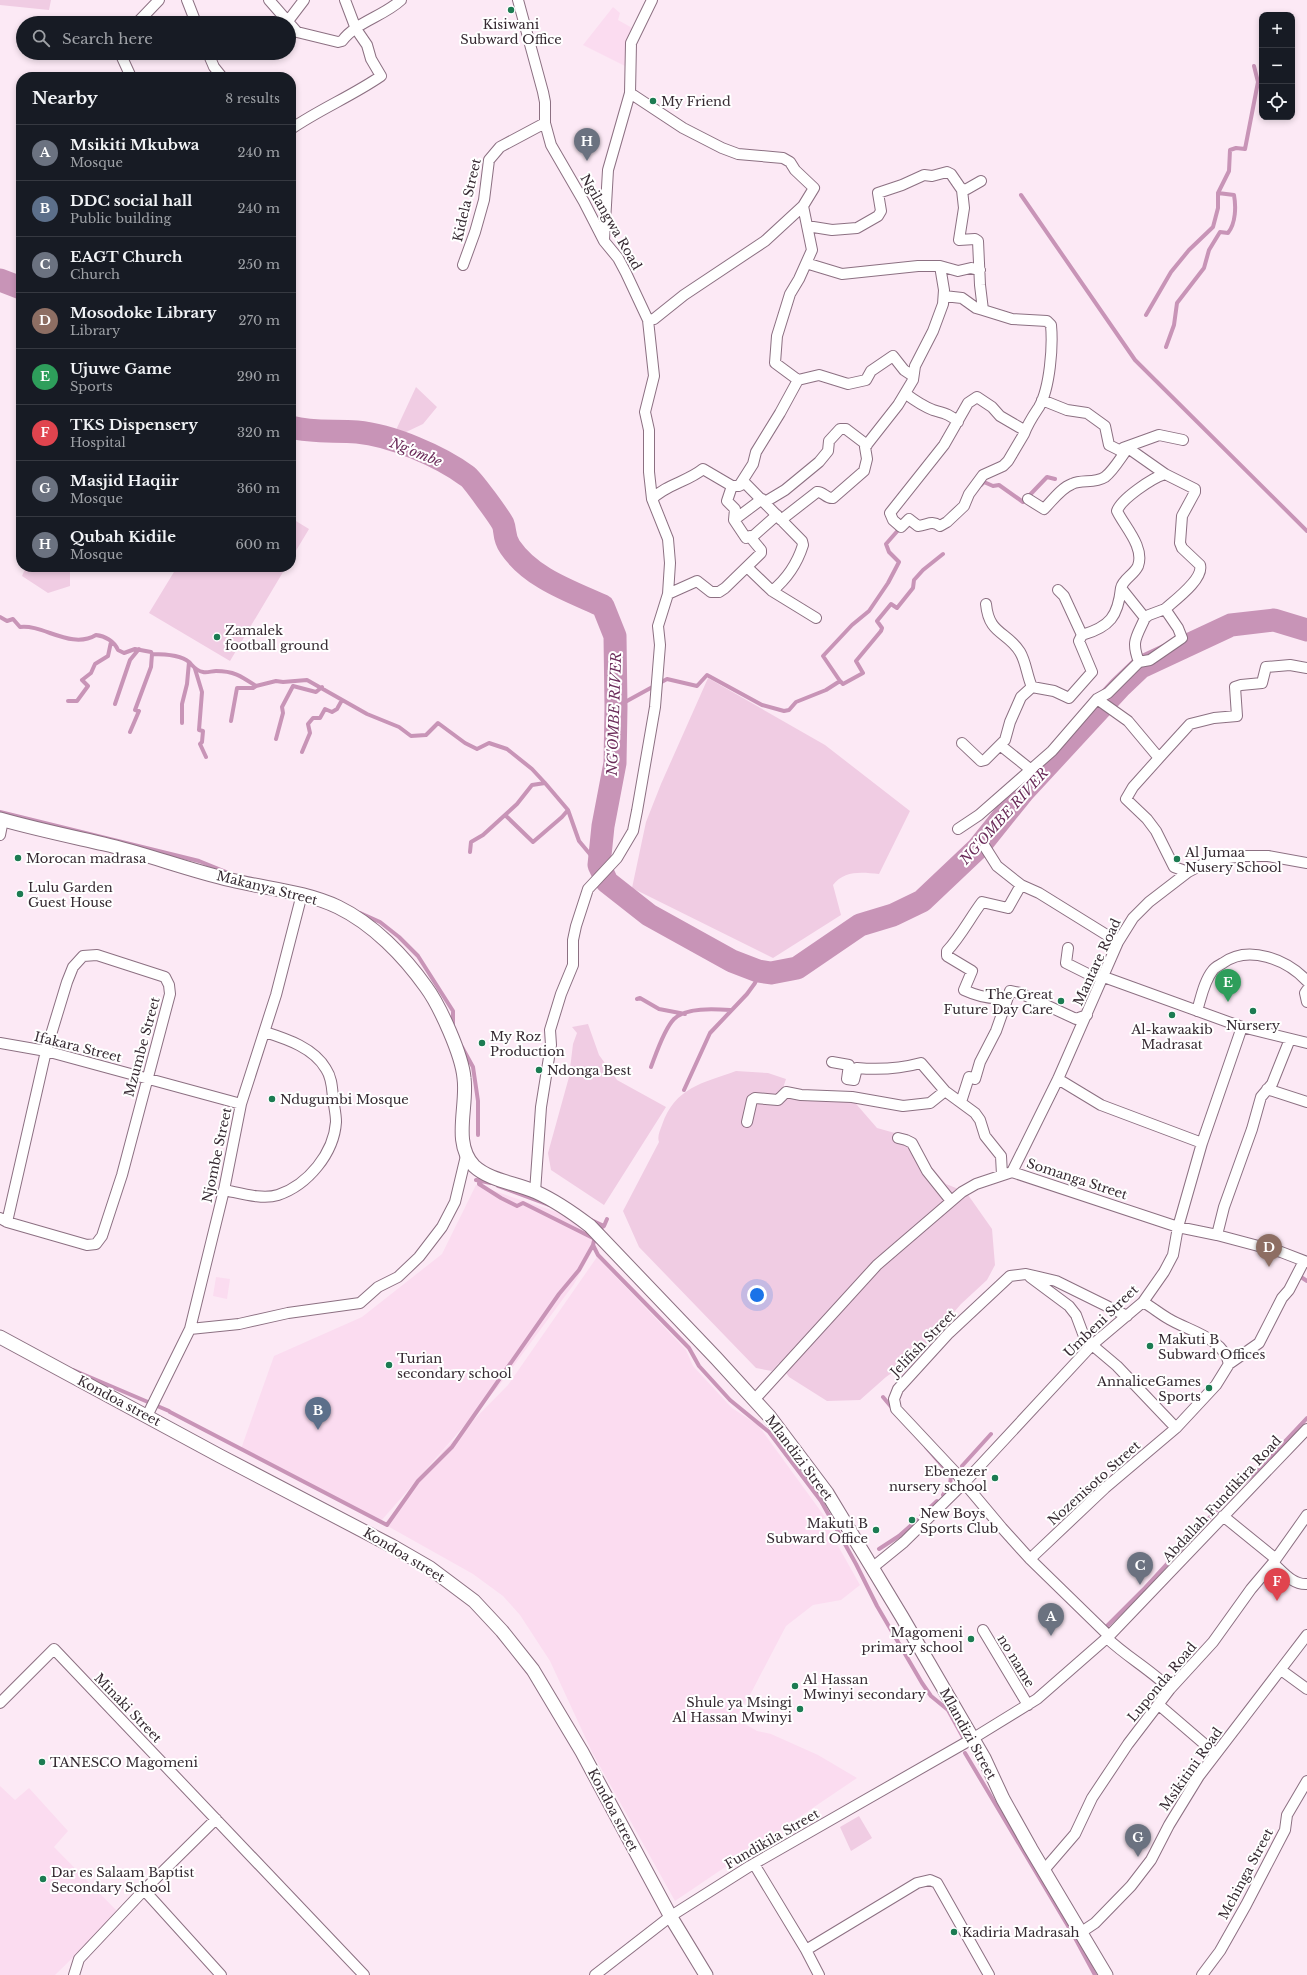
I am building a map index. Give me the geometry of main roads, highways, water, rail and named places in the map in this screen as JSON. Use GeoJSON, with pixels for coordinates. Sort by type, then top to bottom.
{"type":"FeatureCollection","features":[{"type":"Feature","properties":{"kind":"waterway"},"geometry":{"type":"LineString","coordinates":[[1166,347],[1174,325],[1177,303],[1204,268],[1209,250],[1220,232],[1228,233],[1233,224],[1235,209],[1234,195],[1218,193],[1229,171],[1230,150],[1236,148],[1245,149],[1258,82],[1254,66]]}},
{"type":"Feature","properties":{"kind":"waterway"},"geometry":{"type":"LineString","coordinates":[[1146,315],[1171,272],[1189,250],[1213,227],[1218,208],[1218,193]]}},
{"type":"Feature","properties":{"kind":"waterway"},"geometry":{"type":"LineString","coordinates":[[1021,195],[1135,360],[1307,531]]}},
{"type":"Feature","properties":{"kind":"waterway","name":"Ng'ombe"},"geometry":{"type":"LineString","coordinates":[[0,280],[16,286]]}},
{"type":"Feature","properties":{"kind":"waterway","name":"NG'OMBE RIVER"},"geometry":{"type":"LineString","coordinates":[[296,428],[324,431],[349,431],[385,437],[429,454],[456,468],[467,476],[492,507],[503,524],[506,540],[519,558],[529,567],[552,582],[603,606],[615,636],[616,707],[615,763],[603,826],[599,865],[607,882],[649,915],[732,961],[758,971],[771,973],[797,968],[860,925],[893,915],[922,901],[978,848],[1023,792],[1120,687],[1141,667],[1231,625],[1274,620],[1307,630]]}},
{"type":"Feature","properties":{"kind":"waterway"},"geometry":{"type":"LineString","coordinates":[[981,485],[984,482],[993,486],[999,485],[1023,502],[1047,477],[1055,479]]}},
{"type":"Feature","properties":{"kind":"waterway"},"geometry":{"type":"LineString","coordinates":[[840,681],[823,656],[852,625],[869,611],[888,583],[899,562],[889,552],[886,544],[900,528]]}},
{"type":"Feature","properties":{"kind":"waterway"},"geometry":{"type":"LineString","coordinates":[[616,707],[667,679],[697,686],[707,675],[762,705],[784,711],[789,710],[796,702],[826,690],[840,681],[843,684],[863,673],[856,661],[881,631],[882,628],[877,621],[891,604],[897,608],[913,588],[914,580],[923,570],[943,554]]}},
{"type":"Feature","properties":{"kind":"waterway"},"geometry":{"type":"LineString","coordinates":[[0,617],[7,621],[13,619],[20,627],[38,629],[57,636],[77,640],[86,639],[96,635],[106,638],[114,644],[118,650],[124,653],[135,649],[151,652],[152,654],[176,656],[189,662],[201,671],[222,671],[233,673],[256,686],[276,681],[283,682],[307,680],[367,714],[399,727],[411,736],[426,735],[438,723],[465,743],[477,749],[489,743],[507,749],[532,769],[568,810],[579,841],[599,865]]}},
{"type":"Feature","properties":{"kind":"waterway"},"geometry":{"type":"LineString","coordinates":[[68,701],[77,701],[88,686],[82,680],[91,673],[95,664],[108,656],[111,642]]}},
{"type":"Feature","properties":{"kind":"waterway"},"geometry":{"type":"LineString","coordinates":[[115,704],[130,660],[139,649]]}},
{"type":"Feature","properties":{"kind":"waterway"},"geometry":{"type":"LineString","coordinates":[[130,732],[139,711],[135,710],[151,667],[152,654]]}},
{"type":"Feature","properties":{"kind":"waterway"},"geometry":{"type":"LineString","coordinates":[[182,723],[182,704],[187,684],[189,662]]}},
{"type":"Feature","properties":{"kind":"waterway"},"geometry":{"type":"LineString","coordinates":[[195,669],[202,692],[199,730],[203,731],[202,742],[200,744],[206,757]]}},
{"type":"Feature","properties":{"kind":"waterway"},"geometry":{"type":"LineString","coordinates":[[231,721],[237,688],[253,688],[256,686]]}},
{"type":"Feature","properties":{"kind":"waterway"},"geometry":{"type":"LineString","coordinates":[[276,739],[283,713],[282,707],[293,686],[316,692],[322,687]]}},
{"type":"Feature","properties":{"kind":"waterway"},"geometry":{"type":"LineString","coordinates":[[302,752],[310,733],[308,724],[313,718],[320,718],[325,709],[332,712],[337,709],[342,700]]}},
{"type":"Feature","properties":{"kind":"waterway"},"geometry":{"type":"LineString","coordinates":[[505,815],[517,804],[532,785],[545,783]]}},
{"type":"Feature","properties":{"kind":"waterway"},"geometry":{"type":"LineString","coordinates":[[470,852],[471,842],[483,835],[505,815],[533,842],[568,810]]}},
{"type":"Feature","properties":{"kind":"waterway"},"geometry":{"type":"LineString","coordinates":[[0,812],[199,861],[231,874]]}},
{"type":"Feature","properties":{"kind":"waterway"},"geometry":{"type":"LineString","coordinates":[[360,913],[380,922],[399,937],[418,956],[453,1011],[453,1026]]}},
{"type":"Feature","properties":{"kind":"waterway"},"geometry":{"type":"LineString","coordinates":[[684,1090],[710,1033],[747,994],[755,983],[758,976],[758,971]]}},
{"type":"Feature","properties":{"kind":"waterway"},"geometry":{"type":"LineString","coordinates":[[637,999],[640,998],[659,1009],[685,1014]]}},
{"type":"Feature","properties":{"kind":"waterway"},"geometry":{"type":"LineString","coordinates":[[651,1067],[670,1023],[679,1015],[686,1012],[701,1010],[731,1010]]}},
{"type":"Feature","properties":{"kind":"waterway"},"geometry":{"type":"LineString","coordinates":[[462,1047],[473,1067],[478,1101],[478,1135]]}},
{"type":"Feature","properties":{"kind":"waterway"},"geometry":{"type":"LineString","coordinates":[[476,1180],[491,1183]]}},
{"type":"Feature","properties":{"kind":"waterway"},"geometry":{"type":"LineString","coordinates":[[479,1180],[479,1184],[501,1198],[517,1206],[523,1203],[597,1240]]}},
{"type":"Feature","properties":{"kind":"waterway"},"geometry":{"type":"LineString","coordinates":[[498,1186],[549,1205]]}},
{"type":"Feature","properties":{"kind":"waterway"},"geometry":{"type":"LineString","coordinates":[[597,1230],[604,1226],[607,1219]]}},
{"type":"Feature","properties":{"kind":"waterway"},"geometry":{"type":"LineString","coordinates":[[591,1220],[604,1226]]}},
{"type":"Feature","properties":{"kind":"waterway"},"geometry":{"type":"LineString","coordinates":[[170,1412],[387,1525],[418,1481],[452,1447],[559,1294],[579,1270],[593,1245],[595,1236]]}},
{"type":"Feature","properties":{"kind":"waterway"},"geometry":{"type":"LineString","coordinates":[[593,1245],[598,1255],[689,1348],[699,1366],[730,1400],[769,1432],[821,1501],[856,1564],[877,1606],[922,1683],[931,1696],[948,1710],[964,1739]]}},
{"type":"Feature","properties":{"kind":"waterway"},"geometry":{"type":"LineString","coordinates":[[1298,1275],[1307,1281]]}},
{"type":"Feature","properties":{"kind":"waterway"},"geometry":{"type":"LineString","coordinates":[[73,1370],[169,1411]]}},
{"type":"Feature","properties":{"kind":"waterway"},"geometry":{"type":"LineString","coordinates":[[883,1397],[893,1409]]}},
{"type":"Feature","properties":{"kind":"waterway"},"geometry":{"type":"LineString","coordinates":[[1103,1630],[1143,1590],[1234,1491],[1259,1469],[1307,1418]]}},
{"type":"Feature","properties":{"kind":"waterway"},"geometry":{"type":"LineString","coordinates":[[962,1466],[991,1434]]}},
{"type":"Feature","properties":{"kind":"waterway"},"geometry":{"type":"LineString","coordinates":[[926,1447],[951,1476],[950,1485],[943,1495]]}},
{"type":"Feature","properties":{"kind":"waterway"},"geometry":{"type":"LineString","coordinates":[[921,1516],[937,1501]]}},
{"type":"Feature","properties":{"kind":"waterway"},"geometry":{"type":"LineString","coordinates":[[879,1549],[899,1536],[917,1520]]}},
{"type":"Feature","properties":{"kind":"waterway"},"geometry":{"type":"LineString","coordinates":[[965,1753],[1074,1936],[1095,1975]]}},
{"type":"Feature","properties":{"kind":"place","name":"Kisiwani Subward Office"},"geometry":{"type":"Point","coordinates":[511,10]}},
{"type":"Feature","properties":{"kind":"place","name":"My Friend"},"geometry":{"type":"Point","coordinates":[653,101]}},
{"type":"Feature","properties":{"kind":"place","name":"Qubah Kidile"},"geometry":{"type":"Point","coordinates":[587,161]}},
{"type":"Feature","properties":{"kind":"place","name":"Zamalek football ground"},"geometry":{"type":"Point","coordinates":[217,637]}},
{"type":"Feature","properties":{"kind":"place","name":"Morocan madrasa"},"geometry":{"type":"Point","coordinates":[18,858]}},
{"type":"Feature","properties":{"kind":"place","name":"Al Jumaa Nusery School"},"geometry":{"type":"Point","coordinates":[1177,859]}},
{"type":"Feature","properties":{"kind":"place","name":"Lulu Garden Guest House"},"geometry":{"type":"Point","coordinates":[20,894]}},
{"type":"Feature","properties":{"kind":"place","name":"The Great Future Day Care"},"geometry":{"type":"Point","coordinates":[1061,1001]}},
{"type":"Feature","properties":{"kind":"place","name":"Ujuwe Game"},"geometry":{"type":"Point","coordinates":[1228,1002]}},
{"type":"Feature","properties":{"kind":"place","name":"Nursery"},"geometry":{"type":"Point","coordinates":[1253,1011]}},
{"type":"Feature","properties":{"kind":"place","name":"Al-kawaakib Madrasat"},"geometry":{"type":"Point","coordinates":[1172,1015]}},
{"type":"Feature","properties":{"kind":"place","name":"My Roz Production"},"geometry":{"type":"Point","coordinates":[482,1043]}},
{"type":"Feature","properties":{"kind":"place","name":"Ndonga Best"},"geometry":{"type":"Point","coordinates":[539,1070]}},
{"type":"Feature","properties":{"kind":"place","name":"Ndugumbi Mosque"},"geometry":{"type":"Point","coordinates":[272,1099]}},
{"type":"Feature","properties":{"kind":"place","name":"Mosodoke Library"},"geometry":{"type":"Point","coordinates":[1269,1267]}},
{"type":"Feature","properties":{"kind":"place","name":"Makuti B Subward Offices"},"geometry":{"type":"Point","coordinates":[1150,1346]}},
{"type":"Feature","properties":{"kind":"place","name":"Turian secondary school"},"geometry":{"type":"Point","coordinates":[389,1365]}},
{"type":"Feature","properties":{"kind":"place","name":"AnnaliceGames Sports"},"geometry":{"type":"Point","coordinates":[1209,1388]}},
{"type":"Feature","properties":{"kind":"place","name":"DDC social hall"},"geometry":{"type":"Point","coordinates":[318,1430]}},
{"type":"Feature","properties":{"kind":"place","name":"Ebenezer nursery school"},"geometry":{"type":"Point","coordinates":[995,1478]}},
{"type":"Feature","properties":{"kind":"place","name":"New Boys Sports Club"},"geometry":{"type":"Point","coordinates":[912,1520]}},
{"type":"Feature","properties":{"kind":"place","name":"Makuti B Subward Office"},"geometry":{"type":"Point","coordinates":[876,1530]}},
{"type":"Feature","properties":{"kind":"place","name":"EAGT Church"},"geometry":{"type":"Point","coordinates":[1140,1585]}},
{"type":"Feature","properties":{"kind":"place","name":"TKS Dispensery"},"geometry":{"type":"Point","coordinates":[1277,1601]}},
{"type":"Feature","properties":{"kind":"place","name":"Msikiti Mkubwa"},"geometry":{"type":"Point","coordinates":[1051,1636]}},
{"type":"Feature","properties":{"kind":"place","name":"Magomeni primary school"},"geometry":{"type":"Point","coordinates":[971,1639]}},
{"type":"Feature","properties":{"kind":"place","name":"Al Hassan Mwinyi secondary"},"geometry":{"type":"Point","coordinates":[795,1686]}},
{"type":"Feature","properties":{"kind":"place","name":"Shule ya Msingi Al Hassan Mwinyi"},"geometry":{"type":"Point","coordinates":[800,1709]}},
{"type":"Feature","properties":{"kind":"place","name":"TANESCO Magomeni"},"geometry":{"type":"Point","coordinates":[42,1762]}},
{"type":"Feature","properties":{"kind":"place","name":"Masjid Haqiir"},"geometry":{"type":"Point","coordinates":[1138,1857]}},
{"type":"Feature","properties":{"kind":"place","name":"Dar es Salaam Baptist Secondary School"},"geometry":{"type":"Point","coordinates":[43,1879]}},
{"type":"Feature","properties":{"kind":"place","name":"Kadiria Madrasah"},"geometry":{"type":"Point","coordinates":[954,1932]}}]}
